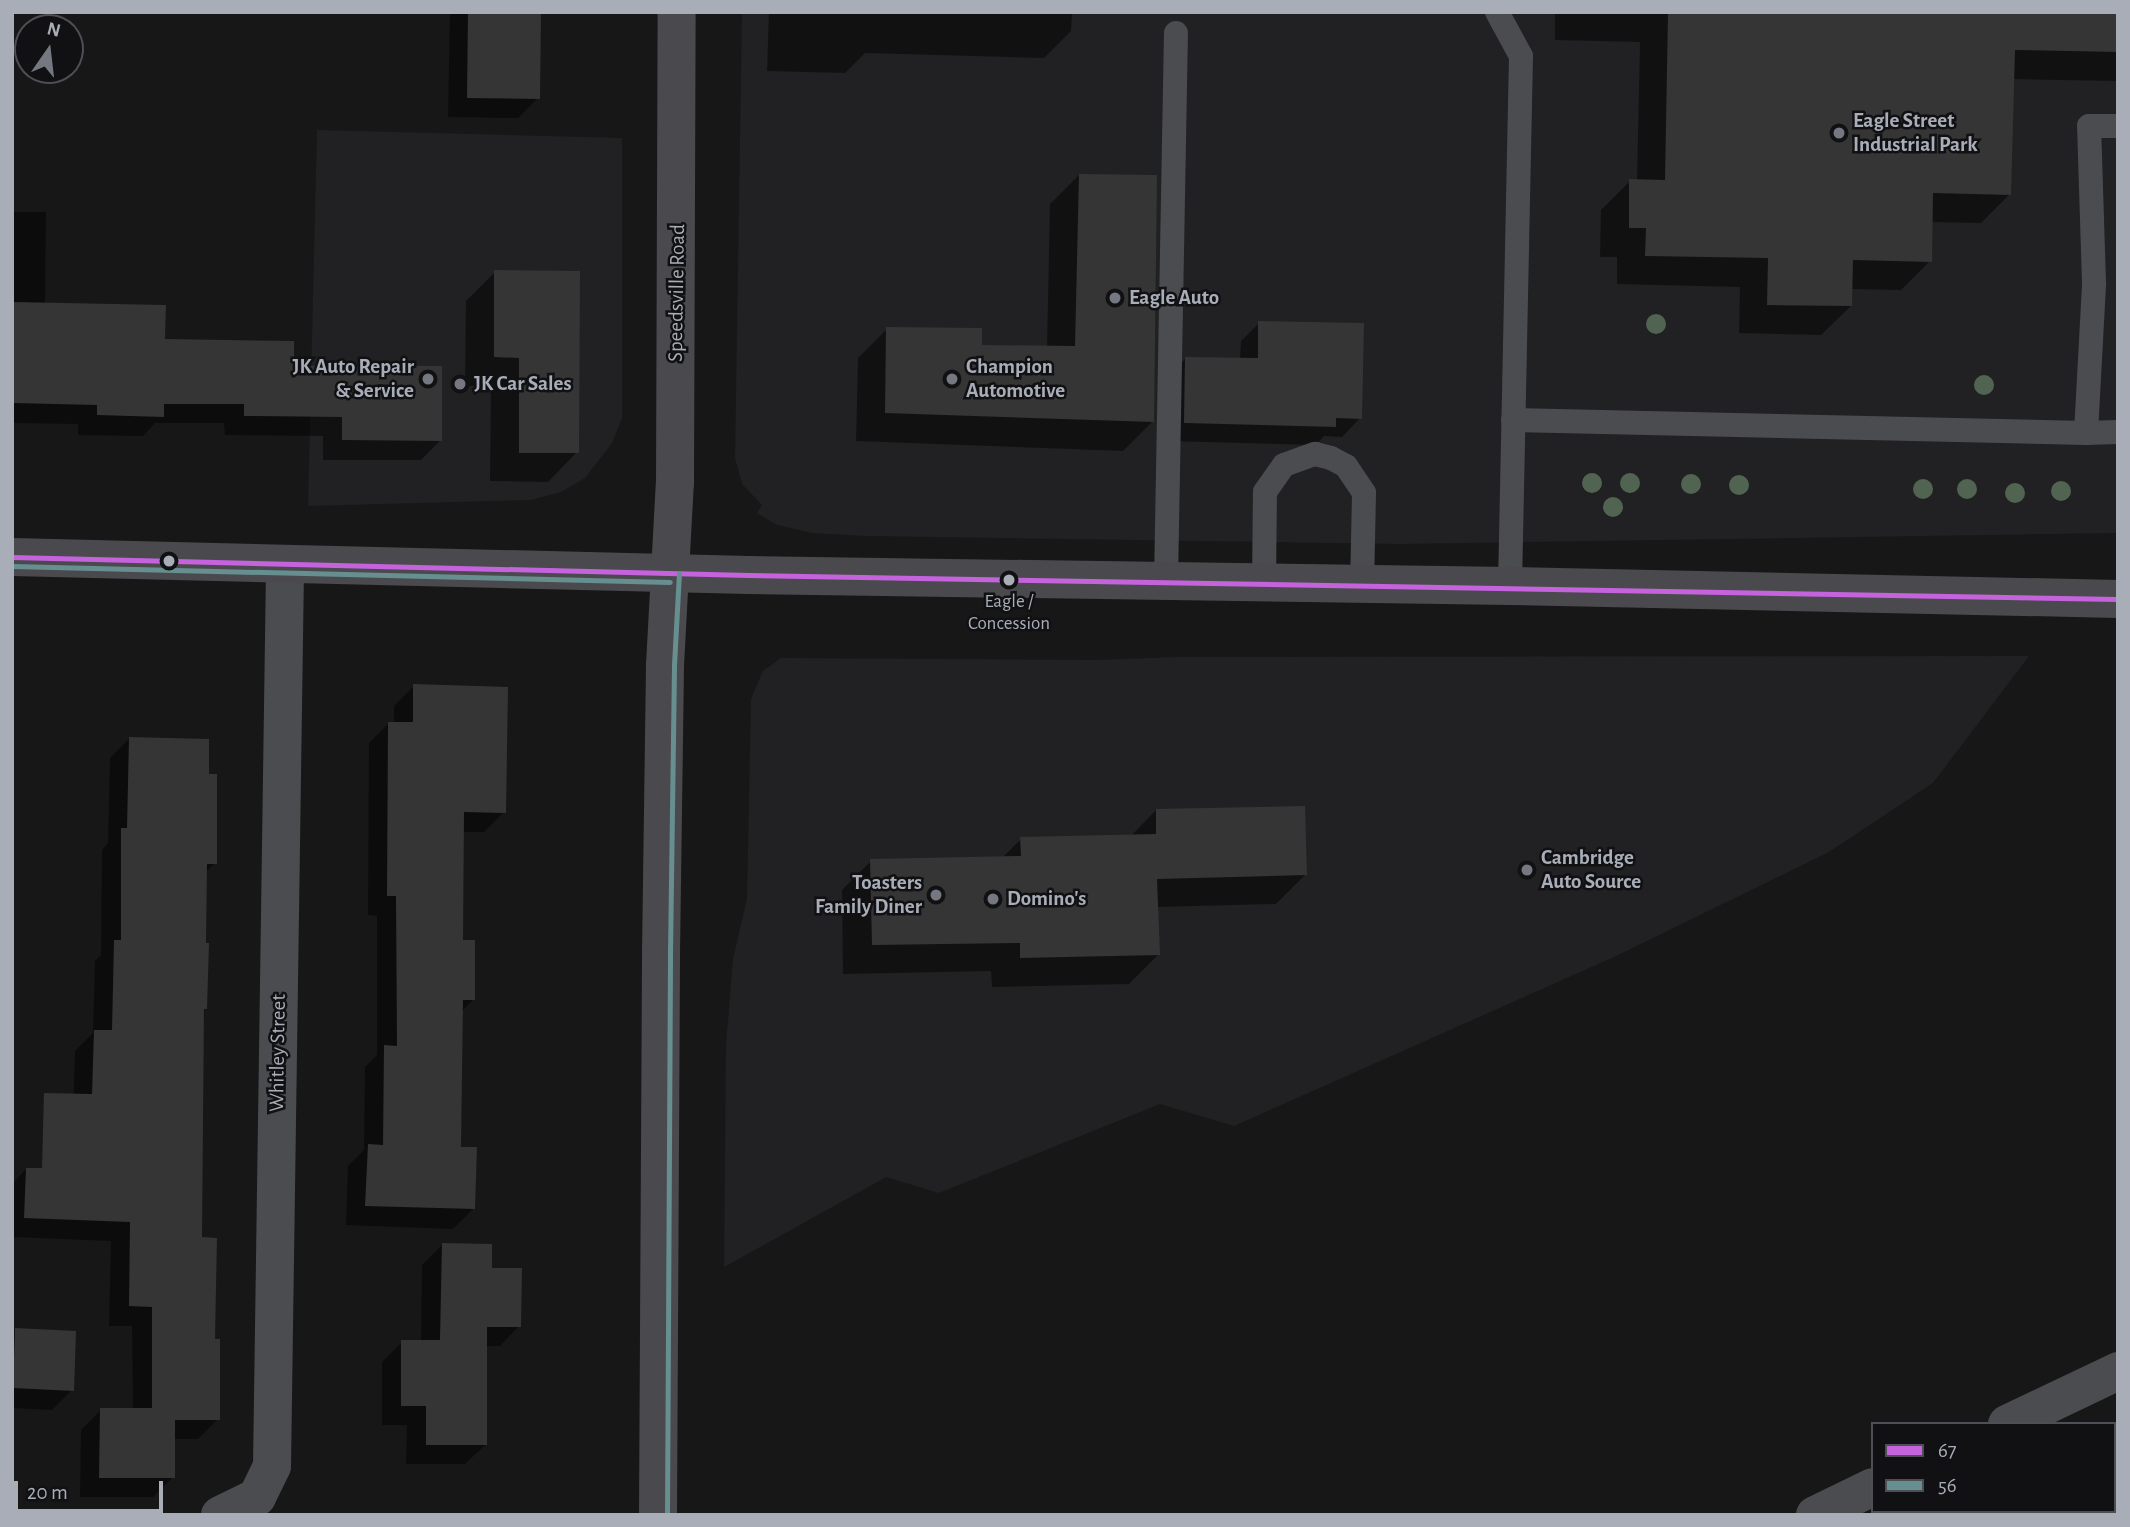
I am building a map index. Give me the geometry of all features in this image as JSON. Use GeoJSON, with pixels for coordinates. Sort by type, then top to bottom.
{"type":"FeatureCollection","features":[{"type":"Feature","properties":{"kind":"main road","name":"Speedsville Road"},"geometry":{"type":"LineString","coordinates":[[658,1515],[661,953],[665,665],[675,469],[677,12]]}},
{"type":"Feature","properties":{"kind":"main road"},"geometry":{"type":"LineString","coordinates":[[12,557],[670,573],[2118,599]]}},
{"type":"Feature","properties":{"kind":"street","name":"Whitley Street"},"geometry":{"type":"LineString","coordinates":[[220,1515],[257,1497],[272,1466],[285,564]]}},
{"type":"Feature","properties":{"kind":"street"},"geometry":{"type":"LineString","coordinates":[[2011,1422],[2118,1371]]}},
{"type":"Feature","properties":{"kind":"street"},"geometry":{"type":"LineString","coordinates":[[1815,1515],[1871,1489]]}},
{"type":"Feature","properties":{"kind":"lane"},"geometry":{"type":"LineString","coordinates":[[1497,12],[1521,56],[1510,586]]}},
{"type":"Feature","properties":{"kind":"lane"},"geometry":{"type":"LineString","coordinates":[[1166,582],[1176,33]]}},
{"type":"Feature","properties":{"kind":"lane"},"geometry":{"type":"LineString","coordinates":[[2086,433],[2094,283],[2089,127],[2118,126]]}},
{"type":"Feature","properties":{"kind":"lane"},"geometry":{"type":"LineString","coordinates":[[1513,420],[2118,432]]}},
{"type":"Feature","properties":{"kind":"lane"},"geometry":{"type":"LineString","coordinates":[[1264,584],[1265,492],[1284,465],[1299,457],[1315,454],[1331,457],[1346,466],[1364,493],[1362,586]]}},
{"type":"Feature","properties":{"kind":"shaded area"},"geometry":{"type":"Polygon","coordinates":[[[742,12],[2118,12],[2118,533],[1398,544],[868,536],[811,533],[775,524],[757,513],[762,505],[742,484],[735,458],[742,12]]]}},
{"type":"Feature","properties":{"kind":"shaded area"},"geometry":{"type":"Polygon","coordinates":[[[317,130],[622,138],[622,418],[612,443],[585,478],[561,492],[531,500],[308,506],[317,130]]]}},
{"type":"Feature","properties":{"kind":"shaded area"},"geometry":{"type":"Polygon","coordinates":[[[2029,656],[1933,783],[1829,852],[1614,957],[1234,1126],[1160,1104],[939,1193],[886,1177],[724,1267],[726,1045],[733,959],[747,899],[751,699],[763,671],[781,658],[1097,660],[1178,657],[2029,656]]]}},
{"type":"Feature","properties":{"kind":"building"},"geometry":{"type":"Polygon","coordinates":[[[468,12],[541,12],[540,99],[467,98],[468,12]]]}},
{"type":"Feature","properties":{"kind":"building","name":"Eagle Street Industrial Park"},"geometry":{"type":"Polygon","coordinates":[[[1668,12],[2118,12],[2118,52],[2015,50],[2011,195],[1933,193],[1932,262],[1853,260],[1852,306],[1767,305],[1768,258],[1645,256],[1646,228],[1629,228],[1629,179],[1665,180],[1668,12]]]}},
{"type":"Feature","properties":{"kind":"building"},"geometry":{"type":"Polygon","coordinates":[[[1079,174],[1157,175],[1154,422],[885,413],[886,327],[982,328],[982,345],[1075,346],[1079,174]]]}},
{"type":"Feature","properties":{"kind":"building"},"geometry":{"type":"Polygon","coordinates":[[[494,270],[580,271],[579,453],[519,453],[519,358],[494,357],[494,270]]]}},
{"type":"Feature","properties":{"kind":"building"},"geometry":{"type":"Polygon","coordinates":[[[12,302],[166,305],[165,339],[294,341],[294,366],[442,366],[442,441],[342,440],[342,417],[244,416],[244,404],[164,404],[164,417],[97,415],[97,405],[12,403],[12,302]]]}},
{"type":"Feature","properties":{"kind":"building"},"geometry":{"type":"Polygon","coordinates":[[[1258,321],[1364,323],[1362,419],[1336,418],[1336,427],[1184,423],[1185,357],[1258,358],[1258,321]]]}},
{"type":"Feature","properties":{"kind":"building"},"geometry":{"type":"Polygon","coordinates":[[[413,684],[508,687],[506,813],[464,812],[463,940],[475,940],[475,1000],[463,1000],[461,1147],[477,1147],[475,1209],[365,1206],[368,1144],[383,1145],[384,1045],[397,1046],[396,896],[387,896],[388,722],[413,722],[413,684]]]}},
{"type":"Feature","properties":{"kind":"building"},"geometry":{"type":"Polygon","coordinates":[[[129,737],[209,739],[209,774],[217,774],[217,864],[207,864],[206,943],[209,943],[207,1009],[204,1009],[202,1237],[217,1238],[215,1339],[220,1339],[220,1420],[175,1420],[175,1478],[99,1478],[100,1408],[152,1408],[152,1307],[129,1306],[130,1222],[24,1218],[26,1168],[42,1168],[44,1093],[92,1094],[94,1030],[112,1030],[114,940],[121,940],[121,828],[127,828],[129,737]]]}},
{"type":"Feature","properties":{"kind":"building"},"geometry":{"type":"Polygon","coordinates":[[[1305,806],[1307,875],[1157,879],[1160,955],[1020,958],[1020,943],[872,945],[870,859],[1021,856],[1020,837],[1156,834],[1156,809],[1305,806]]]}},
{"type":"Feature","properties":{"kind":"building"},"geometry":{"type":"Polygon","coordinates":[[[442,1243],[492,1244],[492,1268],[522,1268],[521,1327],[487,1327],[487,1445],[426,1445],[426,1406],[401,1406],[401,1340],[440,1340],[442,1243]]]}},
{"type":"Feature","properties":{"kind":"building"},"geometry":{"type":"Polygon","coordinates":[[[15,1328],[76,1331],[74,1391],[13,1388],[15,1328]]]}},
{"type":"Feature","properties":{"kind":"transit line","name":"67"},"geometry":{"type":"LineString","coordinates":[[12,557],[749,575],[2118,599]]}},
{"type":"Feature","properties":{"kind":"transit line","name":"56"},"geometry":{"type":"LineString","coordinates":[[12,566],[670,582]]}},
{"type":"Feature","properties":{"kind":"transit line","name":"56"},"geometry":{"type":"LineString","coordinates":[[667,1515],[670,953],[674,665],[679,573]]}},
{"type":"Feature","properties":{"kind":"place","name":"Eagle Street Industrial Park"},"geometry":{"type":"Point","coordinates":[1839,133]}},
{"type":"Feature","properties":{"kind":"place","name":"Eagle Auto"},"geometry":{"type":"Point","coordinates":[1115,298]}},
{"type":"Feature","properties":{"kind":"place","name":"JK Auto Repair & Service"},"geometry":{"type":"Point","coordinates":[428,379]}},
{"type":"Feature","properties":{"kind":"place","name":"Champion Automotive"},"geometry":{"type":"Point","coordinates":[952,379]}},
{"type":"Feature","properties":{"kind":"place","name":"JK Car Sales"},"geometry":{"type":"Point","coordinates":[460,384]}},
{"type":"Feature","properties":{"kind":"place","name":"Eagle / Concession"},"geometry":{"type":"Point","coordinates":[1009,580]}},
{"type":"Feature","properties":{"kind":"place","name":"Cambridge Auto Source"},"geometry":{"type":"Point","coordinates":[1527,870]}},
{"type":"Feature","properties":{"kind":"place","name":"Toasters Family Diner"},"geometry":{"type":"Point","coordinates":[936,895]}},
{"type":"Feature","properties":{"kind":"place","name":"Domino's"},"geometry":{"type":"Point","coordinates":[993,899]}}]}
